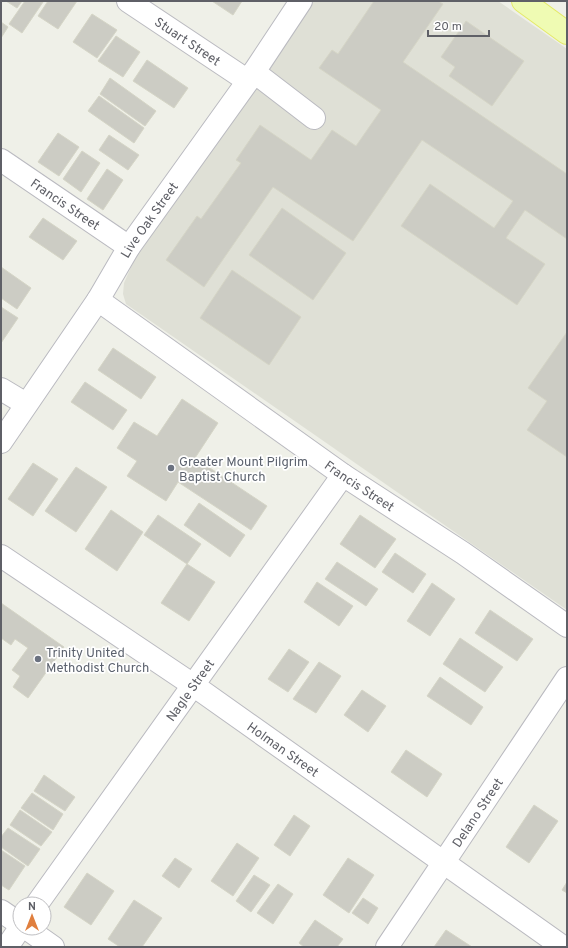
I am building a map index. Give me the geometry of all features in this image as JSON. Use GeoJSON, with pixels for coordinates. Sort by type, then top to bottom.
{"type":"FeatureCollection","features":[{"type":"Feature","properties":{"kind":"main road"},"geometry":{"type":"LineString","coordinates":[[522,1],[567,33]]}},
{"type":"Feature","properties":{"kind":"street","name":"Stuart Street"},"geometry":{"type":"LineString","coordinates":[[128,1],[314,118]]}},
{"type":"Feature","properties":{"kind":"street","name":"Live Oak Street"},"geometry":{"type":"LineString","coordinates":[[1,442],[98,300],[130,247],[251,77],[301,1]]}},
{"type":"Feature","properties":{"kind":"street","name":"Francis Street"},"geometry":{"type":"LineString","coordinates":[[1,160],[130,247]]}},
{"type":"Feature","properties":{"kind":"street","name":"Francis Street"},"geometry":{"type":"LineString","coordinates":[[98,300],[343,475],[463,553],[567,626]]}},
{"type":"Feature","properties":{"kind":"street"},"geometry":{"type":"LineString","coordinates":[[1,389],[26,404]]}},
{"type":"Feature","properties":{"kind":"street","name":"Nagle Street"},"geometry":{"type":"LineString","coordinates":[[43,896],[343,475]]}},
{"type":"Feature","properties":{"kind":"street","name":"Holman Street"},"geometry":{"type":"LineString","coordinates":[[1,556],[193,685],[563,947]]}},
{"type":"Feature","properties":{"kind":"street","name":"Delano Street"},"geometry":{"type":"LineString","coordinates":[[387,947],[444,864],[567,678]]}},
{"type":"Feature","properties":{"kind":"street"},"geometry":{"type":"LineString","coordinates":[[1,911],[12,919]]}},
{"type":"Feature","properties":{"kind":"street"},"geometry":{"type":"LineString","coordinates":[[7,947],[15,936]]}},
{"type":"Feature","properties":{"kind":"street"},"geometry":{"type":"LineString","coordinates":[[37,936],[53,947]]}},
{"type":"Feature","properties":{"kind":"shaded area"},"geometry":{"type":"Polygon","coordinates":[[[313,1],[498,1],[567,49],[567,610],[126,304],[123,294],[124,283],[138,251],[313,1]]]}},
{"type":"Feature","properties":{"kind":"building"},"geometry":{"type":"Polygon","coordinates":[[[6,1],[22,1],[17,8],[6,1]]]}},
{"type":"Feature","properties":{"kind":"building"},"geometry":{"type":"Polygon","coordinates":[[[25,1],[43,2],[22,33],[9,24],[25,1]]]}},
{"type":"Feature","properties":{"kind":"building"},"geometry":{"type":"Polygon","coordinates":[[[48,1],[77,1],[58,29],[38,16],[48,1]]]}},
{"type":"Feature","properties":{"kind":"building"},"geometry":{"type":"Polygon","coordinates":[[[212,1],[242,1],[233,15],[212,1]]]}},
{"type":"Feature","properties":{"kind":"building"},"geometry":{"type":"Polygon","coordinates":[[[374,1],[438,1],[443,4],[403,62],[567,174],[567,239],[525,210],[506,238],[545,264],[517,305],[401,226],[430,184],[494,228],[513,201],[422,140],[353,241],[273,187],[204,287],[166,260],[197,216],[201,219],[241,163],[236,160],[260,125],[311,160],[332,130],[356,146],[381,110],[319,68],[332,50],[338,54],[374,1]]]}},
{"type":"Feature","properties":{"kind":"building"},"geometry":{"type":"Polygon","coordinates":[[[92,14],[117,30],[97,58],[73,42],[92,14]]]}},
{"type":"Feature","properties":{"kind":"building"},"geometry":{"type":"Polygon","coordinates":[[[466,21],[524,61],[492,106],[449,76],[455,67],[441,57],[466,21]]]}},
{"type":"Feature","properties":{"kind":"building"},"geometry":{"type":"Polygon","coordinates":[[[1,22],[8,27],[1,38],[1,22]]]}},
{"type":"Feature","properties":{"kind":"building"},"geometry":{"type":"Polygon","coordinates":[[[116,36],[140,52],[123,77],[98,61],[116,36]]]}},
{"type":"Feature","properties":{"kind":"building"},"geometry":{"type":"Polygon","coordinates":[[[147,60],[188,88],[174,108],[133,81],[147,60]]]}},
{"type":"Feature","properties":{"kind":"building"},"geometry":{"type":"Polygon","coordinates":[[[110,78],[156,111],[145,126],[100,94],[110,78]]]}},
{"type":"Feature","properties":{"kind":"building"},"geometry":{"type":"Polygon","coordinates":[[[99,96],[144,128],[134,143],[88,111],[99,96]]]}},
{"type":"Feature","properties":{"kind":"building"},"geometry":{"type":"Polygon","coordinates":[[[58,133],[79,147],[59,176],[38,162],[58,133]]]}},
{"type":"Feature","properties":{"kind":"building"},"geometry":{"type":"Polygon","coordinates":[[[109,135],[139,155],[128,170],[99,150],[109,135]]]}},
{"type":"Feature","properties":{"kind":"building"},"geometry":{"type":"Polygon","coordinates":[[[82,151],[100,163],[81,192],[63,179],[82,151]]]}},
{"type":"Feature","properties":{"kind":"building"},"geometry":{"type":"Polygon","coordinates":[[[107,169],[123,180],[103,210],[87,199],[107,169]]]}},
{"type":"Feature","properties":{"kind":"building"},"geometry":{"type":"Polygon","coordinates":[[[282,208],[346,253],[313,300],[249,255],[282,208]]]}},
{"type":"Feature","properties":{"kind":"building"},"geometry":{"type":"Polygon","coordinates":[[[43,218],[77,241],[63,260],[29,237],[43,218]]]}},
{"type":"Feature","properties":{"kind":"building"},"geometry":{"type":"Polygon","coordinates":[[[1,267],[31,288],[17,309],[1,298],[1,267]]]}},
{"type":"Feature","properties":{"kind":"building"},"geometry":{"type":"Polygon","coordinates":[[[232,270],[301,317],[269,365],[200,318],[232,270]]]}},
{"type":"Feature","properties":{"kind":"building"},"geometry":{"type":"Polygon","coordinates":[[[1,307],[18,318],[1,343],[1,307]]]}},
{"type":"Feature","properties":{"kind":"building"},"geometry":{"type":"Polygon","coordinates":[[[567,332],[567,457],[527,430],[547,401],[528,388],[567,332]]]}},
{"type":"Feature","properties":{"kind":"building"},"geometry":{"type":"Polygon","coordinates":[[[113,348],[156,377],[141,399],[98,370],[113,348]]]}},
{"type":"Feature","properties":{"kind":"building"},"geometry":{"type":"Polygon","coordinates":[[[85,382],[127,410],[113,430],[71,402],[85,382]]]}},
{"type":"Feature","properties":{"kind":"building","name":"Greater Mount Pilgrim Baptist Church"},"geometry":{"type":"Polygon","coordinates":[[[182,399],[218,423],[195,458],[267,506],[251,530],[178,482],[166,501],[127,476],[137,461],[117,448],[134,422],[157,436],[182,399]]]}},
{"type":"Feature","properties":{"kind":"building"},"geometry":{"type":"Polygon","coordinates":[[[33,463],[58,479],[33,516],[8,499],[33,463]]]}},
{"type":"Feature","properties":{"kind":"building"},"geometry":{"type":"Polygon","coordinates":[[[76,467],[107,487],[76,532],[45,511],[76,467]]]}},
{"type":"Feature","properties":{"kind":"building"},"geometry":{"type":"Polygon","coordinates":[[[199,503],[245,535],[230,557],[184,525],[199,503]]]}},
{"type":"Feature","properties":{"kind":"building"},"geometry":{"type":"Polygon","coordinates":[[[111,510],[143,532],[117,571],[85,549],[111,510]]]}},
{"type":"Feature","properties":{"kind":"building"},"geometry":{"type":"Polygon","coordinates":[[[158,515],[201,544],[187,564],[144,535],[158,515]]]}},
{"type":"Feature","properties":{"kind":"building"},"geometry":{"type":"Polygon","coordinates":[[[360,515],[396,539],[375,568],[340,544],[360,515]]]}},
{"type":"Feature","properties":{"kind":"building"},"geometry":{"type":"Polygon","coordinates":[[[395,553],[426,574],[413,593],[382,572],[395,553]]]}},
{"type":"Feature","properties":{"kind":"building"},"geometry":{"type":"Polygon","coordinates":[[[337,562],[378,589],[366,606],[325,579],[337,562]]]}},
{"type":"Feature","properties":{"kind":"building"},"geometry":{"type":"Polygon","coordinates":[[[187,564],[215,582],[189,621],[161,603],[187,564]]]}},
{"type":"Feature","properties":{"kind":"building"},"geometry":{"type":"Polygon","coordinates":[[[317,582],[353,606],[339,626],[304,602],[317,582]]]}},
{"type":"Feature","properties":{"kind":"building"},"geometry":{"type":"Polygon","coordinates":[[[432,583],[455,599],[430,636],[407,621],[432,583]]]}},
{"type":"Feature","properties":{"kind":"building","name":"Trinity United Methodist Church"},"geometry":{"type":"Polygon","coordinates":[[[1,603],[64,647],[28,698],[13,687],[20,676],[12,670],[28,648],[15,639],[11,645],[1,638],[1,603]]]}},
{"type":"Feature","properties":{"kind":"building"},"geometry":{"type":"Polygon","coordinates":[[[490,610],[533,639],[517,661],[475,633],[490,610]]]}},
{"type":"Feature","properties":{"kind":"building"},"geometry":{"type":"Polygon","coordinates":[[[460,638],[503,667],[485,692],[443,664],[460,638]]]}},
{"type":"Feature","properties":{"kind":"building"},"geometry":{"type":"Polygon","coordinates":[[[289,649],[309,662],[288,692],[268,679],[289,649]]]}},
{"type":"Feature","properties":{"kind":"building"},"geometry":{"type":"Polygon","coordinates":[[[319,662],[341,676],[316,713],[293,699],[319,662]]]}},
{"type":"Feature","properties":{"kind":"building"},"geometry":{"type":"Polygon","coordinates":[[[440,677],[483,707],[471,725],[427,696],[440,677]]]}},
{"type":"Feature","properties":{"kind":"building"},"geometry":{"type":"Polygon","coordinates":[[[362,690],[386,706],[368,732],[344,715],[362,690]]]}},
{"type":"Feature","properties":{"kind":"building"},"geometry":{"type":"Polygon","coordinates":[[[406,750],[442,774],[427,797],[391,772],[406,750]]]}},
{"type":"Feature","properties":{"kind":"building"},"geometry":{"type":"Polygon","coordinates":[[[44,775],[75,797],[65,811],[34,791],[44,775]]]}},
{"type":"Feature","properties":{"kind":"building"},"geometry":{"type":"Polygon","coordinates":[[[32,793],[63,814],[53,830],[21,808],[32,793]]]}},
{"type":"Feature","properties":{"kind":"building"},"geometry":{"type":"Polygon","coordinates":[[[534,805],[558,821],[529,863],[506,847],[534,805]]]}},
{"type":"Feature","properties":{"kind":"building"},"geometry":{"type":"Polygon","coordinates":[[[20,810],[52,832],[41,846],[10,825],[20,810]]]}},
{"type":"Feature","properties":{"kind":"building"},"geometry":{"type":"Polygon","coordinates":[[[294,815],[310,826],[290,856],[274,845],[294,815]]]}},
{"type":"Feature","properties":{"kind":"building"},"geometry":{"type":"Polygon","coordinates":[[[8,828],[40,849],[28,866],[1,847],[1,837],[8,828]]]}},
{"type":"Feature","properties":{"kind":"building"},"geometry":{"type":"Polygon","coordinates":[[[237,843],[259,858],[233,896],[211,881],[237,843]]]}},
{"type":"Feature","properties":{"kind":"building"},"geometry":{"type":"Polygon","coordinates":[[[1,850],[25,866],[9,890],[1,885],[1,850]]]}},
{"type":"Feature","properties":{"kind":"building"},"geometry":{"type":"Polygon","coordinates":[[[175,858],[192,869],[179,888],[162,876],[175,858]]]}},
{"type":"Feature","properties":{"kind":"building"},"geometry":{"type":"Polygon","coordinates":[[[348,858],[374,875],[349,913],[323,895],[348,858]]]}},
{"type":"Feature","properties":{"kind":"building"},"geometry":{"type":"Polygon","coordinates":[[[87,873],[114,891],[91,925],[64,907],[87,873]]]}},
{"type":"Feature","properties":{"kind":"building"},"geometry":{"type":"Polygon","coordinates":[[[254,875],[270,885],[251,912],[236,901],[254,875]]]}},
{"type":"Feature","properties":{"kind":"building"},"geometry":{"type":"Polygon","coordinates":[[[567,882],[567,893],[562,890],[567,882]]]}},
{"type":"Feature","properties":{"kind":"building"},"geometry":{"type":"Polygon","coordinates":[[[278,884],[293,894],[273,924],[257,913],[278,884]]]}},
{"type":"Feature","properties":{"kind":"building"},"geometry":{"type":"Polygon","coordinates":[[[363,898],[378,908],[368,924],[352,913],[363,898]]]}},
{"type":"Feature","properties":{"kind":"building"},"geometry":{"type":"Polygon","coordinates":[[[134,900],[162,918],[142,947],[120,947],[108,939],[134,900]]]}},
{"type":"Feature","properties":{"kind":"building"},"geometry":{"type":"Polygon","coordinates":[[[315,920],[343,939],[337,947],[304,947],[299,943],[315,920]]]}},
{"type":"Feature","properties":{"kind":"building"},"geometry":{"type":"Polygon","coordinates":[[[446,930],[472,947],[434,947],[446,930]]]}},
{"type":"Feature","properties":{"kind":"place","name":"Greater Mount Pilgrim Baptist Church"},"geometry":{"type":"Point","coordinates":[171,468]}},
{"type":"Feature","properties":{"kind":"place","name":"Trinity United Methodist Church"},"geometry":{"type":"Point","coordinates":[38,659]}}]}
